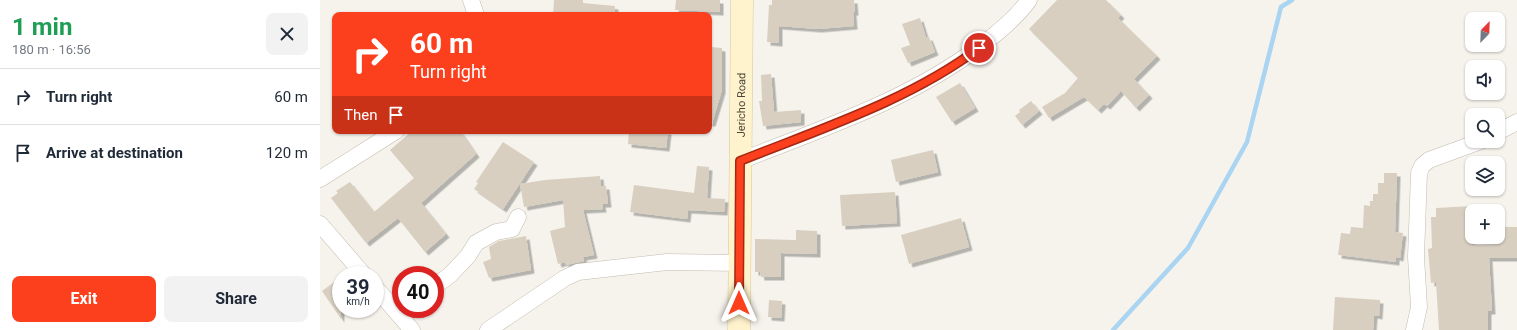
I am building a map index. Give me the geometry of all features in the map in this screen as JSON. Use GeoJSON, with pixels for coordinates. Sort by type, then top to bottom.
{"type":"FeatureCollection","features":[{"type":"Feature","properties":{"kind":"street"},"geometry":{"type":"LineString","coordinates":[[471,0],[475,12]]}},
{"type":"Feature","properties":{"kind":"street","name":"Jericho Road"},"geometry":{"type":"LineString","coordinates":[[739,330],[742,0]]}},
{"type":"Feature","properties":{"kind":"street"},"geometry":{"type":"LineString","coordinates":[[740,161],[828,126],[915,88],[970,54],[997,34],[1022,10],[1029,0]]}},
{"type":"Feature","properties":{"kind":"street"},"geometry":{"type":"LineString","coordinates":[[1505,128],[1517,122]]}},
{"type":"Feature","properties":{"kind":"street"},"geometry":{"type":"LineString","coordinates":[[320,178],[391,134]]}},
{"type":"Feature","properties":{"kind":"street"},"geometry":{"type":"LineString","coordinates":[[1414,330],[1419,307],[1416,257],[1420,173],[1422,166],[1429,160],[1465,147]]}},
{"type":"Feature","properties":{"kind":"street"},"geometry":{"type":"LineString","coordinates":[[444,279],[468,256],[476,243],[496,232],[512,229],[518,217]]}},
{"type":"Feature","properties":{"kind":"street"},"geometry":{"type":"LineString","coordinates":[[320,224],[356,266]]}},
{"type":"Feature","properties":{"kind":"street"},"geometry":{"type":"LineString","coordinates":[[488,330],[565,278],[578,272],[667,262],[740,263]]}},
{"type":"Feature","properties":{"kind":"street"},"geometry":{"type":"LineString","coordinates":[[384,295],[392,302]]}},
{"type":"Feature","properties":{"kind":"street"},"geometry":{"type":"LineString","coordinates":[[407,318],[412,330]]}},
{"type":"Feature","properties":{"kind":"building"},"geometry":{"type":"Polygon","coordinates":[[[554,0],[583,0],[583,3],[615,6],[614,12],[553,12],[554,0]]]}},
{"type":"Feature","properties":{"kind":"building"},"geometry":{"type":"Polygon","coordinates":[[[676,0],[720,0],[720,12],[675,10],[676,0]]]}},
{"type":"Feature","properties":{"kind":"building"},"geometry":{"type":"Polygon","coordinates":[[[772,0],[854,0],[854,26],[818,29],[779,26],[779,43],[767,42],[769,5],[772,5],[772,0]]]}},
{"type":"Feature","properties":{"kind":"building"},"geometry":{"type":"Polygon","coordinates":[[[1057,0],[1106,0],[1121,15],[1118,18],[1157,56],[1134,79],[1149,95],[1136,108],[1121,91],[1107,106],[1104,104],[1098,110],[1084,97],[1049,118],[1042,107],[1065,93],[1078,78],[1029,29],[1057,0]]]}},
{"type":"Feature","properties":{"kind":"building"},"geometry":{"type":"Polygon","coordinates":[[[920,18],[926,38],[929,37],[935,52],[908,63],[901,48],[910,45],[902,24],[920,18]]]}},
{"type":"Feature","properties":{"kind":"building"},"geometry":{"type":"Polygon","coordinates":[[[712,47],[722,48],[722,90],[712,123],[712,47]]]}},
{"type":"Feature","properties":{"kind":"building"},"geometry":{"type":"Polygon","coordinates":[[[771,74],[774,112],[801,110],[801,122],[763,126],[759,101],[762,101],[761,75],[771,74]]]}},
{"type":"Feature","properties":{"kind":"building"},"geometry":{"type":"Polygon","coordinates":[[[960,83],[975,108],[952,122],[936,97],[960,83]]]}},
{"type":"Feature","properties":{"kind":"building"},"geometry":{"type":"Polygon","coordinates":[[[1031,101],[1039,111],[1022,125],[1015,116],[1020,112],[1019,110],[1031,101]]]}},
{"type":"Feature","properties":{"kind":"building"},"geometry":{"type":"Polygon","coordinates":[[[409,134],[462,134],[476,154],[421,203],[446,234],[425,252],[398,218],[366,243],[331,198],[338,193],[336,191],[350,182],[374,212],[414,178],[390,150],[409,134]]]}},
{"type":"Feature","properties":{"kind":"building"},"geometry":{"type":"Polygon","coordinates":[[[629,134],[668,134],[666,148],[628,144],[629,134]]]}},
{"type":"Feature","properties":{"kind":"building"},"geometry":{"type":"Polygon","coordinates":[[[503,142],[534,162],[503,209],[474,189],[478,183],[476,182],[503,142]]]}},
{"type":"Feature","properties":{"kind":"building"},"geometry":{"type":"Polygon","coordinates":[[[933,150],[938,172],[896,182],[891,160],[933,150]]]}},
{"type":"Feature","properties":{"kind":"building"},"geometry":{"type":"Polygon","coordinates":[[[697,166],[709,167],[707,198],[725,199],[724,212],[688,210],[687,219],[630,212],[634,185],[694,193],[697,166]]]}},
{"type":"Feature","properties":{"kind":"building"},"geometry":{"type":"Polygon","coordinates":[[[1384,173],[1397,173],[1395,232],[1403,233],[1400,258],[1396,257],[1396,262],[1338,255],[1341,233],[1350,234],[1351,227],[1363,228],[1364,205],[1370,206],[1370,201],[1373,201],[1373,194],[1378,194],[1378,183],[1384,183],[1384,173]]]}},
{"type":"Feature","properties":{"kind":"building"},"geometry":{"type":"Polygon","coordinates":[[[600,176],[601,186],[606,186],[608,204],[602,204],[603,209],[583,210],[594,255],[583,257],[584,261],[566,265],[565,262],[558,264],[550,231],[565,227],[563,200],[524,207],[520,184],[545,180],[600,176]]]}},
{"type":"Feature","properties":{"kind":"building"},"geometry":{"type":"Polygon","coordinates":[[[895,192],[897,223],[842,226],[840,195],[895,192]]]}},
{"type":"Feature","properties":{"kind":"building"},"geometry":{"type":"Polygon","coordinates":[[[1465,206],[1465,244],[1505,244],[1505,227],[1517,227],[1517,258],[1489,258],[1492,311],[1488,311],[1488,330],[1439,330],[1436,282],[1431,283],[1428,249],[1432,248],[1431,217],[1436,217],[1436,208],[1465,206]]]}},
{"type":"Feature","properties":{"kind":"building"},"geometry":{"type":"Polygon","coordinates":[[[961,218],[969,247],[909,264],[901,235],[961,218]]]}},
{"type":"Feature","properties":{"kind":"building"},"geometry":{"type":"Polygon","coordinates":[[[796,230],[817,231],[817,254],[781,253],[781,277],[761,277],[760,272],[755,272],[755,239],[796,240],[796,230]]]}},
{"type":"Feature","properties":{"kind":"building"},"geometry":{"type":"Polygon","coordinates":[[[526,236],[531,270],[489,278],[483,262],[491,259],[489,247],[499,241],[526,236]]]}},
{"type":"Feature","properties":{"kind":"building"},"geometry":{"type":"Polygon","coordinates":[[[332,284],[332,306],[322,291],[332,284]]]}},
{"type":"Feature","properties":{"kind":"building"},"geometry":{"type":"Polygon","coordinates":[[[1335,297],[1380,300],[1379,316],[1374,315],[1373,330],[1333,330],[1335,297]]]}},
{"type":"Feature","properties":{"kind":"building"},"geometry":{"type":"Polygon","coordinates":[[[769,300],[782,301],[781,318],[768,317],[769,300]]]}},
{"type":"Feature","properties":{"kind":"waterway"},"geometry":{"type":"LineString","coordinates":[[1113,330],[1188,248],[1247,142],[1281,7],[1292,0]]}},
{"type":"Feature","properties":{"kind":"route"},"geometry":{"type":"LineString","coordinates":[[739,303],[740,161],[828,126],[915,88],[979,48]]}}]}
